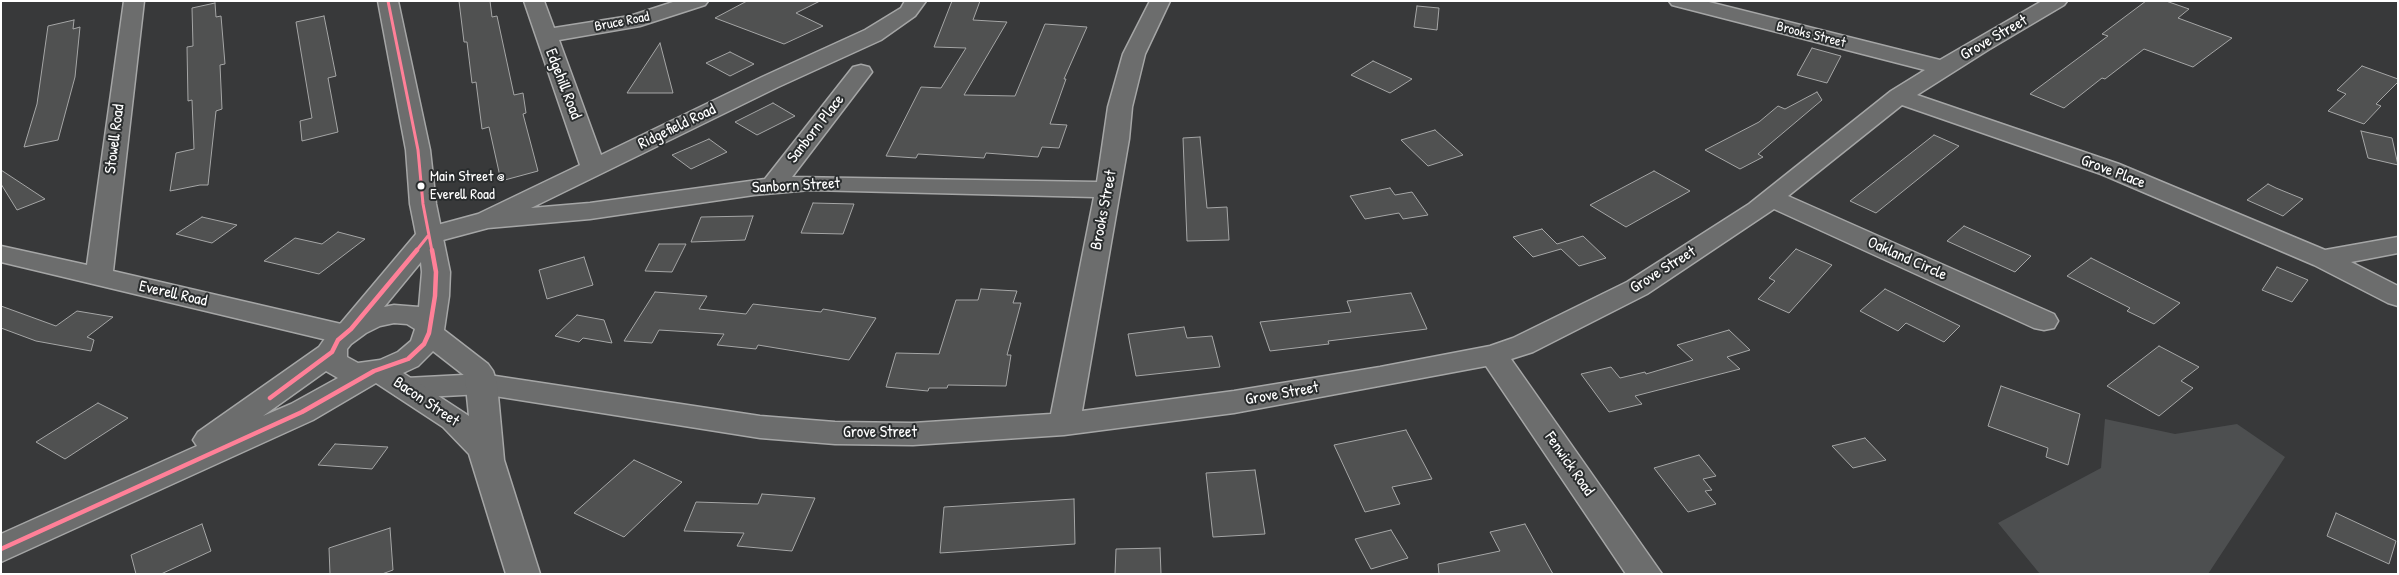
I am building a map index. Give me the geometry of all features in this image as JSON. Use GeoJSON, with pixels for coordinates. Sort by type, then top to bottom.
{"type":"FeatureCollection","features":[{"type":"Feature","properties":{"kind":"street","name":"Stowell Road"},"geometry":{"type":"LineString","coordinates":[[99,276],[134,1]]}},
{"type":"Feature","properties":{"kind":"street"},"geometry":{"type":"LineString","coordinates":[[1,549],[129,489],[302,412],[376,371],[397,364],[416,352],[424,344],[429,331],[436,283],[428,236],[418,150],[388,1]]}},
{"type":"Feature","properties":{"kind":"street","name":"Edgehill Road"},"geometry":{"type":"LineString","coordinates":[[534,1],[545,36],[573,107],[592,168]]}},
{"type":"Feature","properties":{"kind":"street","name":"Bruce Road"},"geometry":{"type":"LineString","coordinates":[[545,36],[633,22],[698,1]]}},
{"type":"Feature","properties":{"kind":"street","name":"Ridgefield Road"},"geometry":{"type":"LineString","coordinates":[[428,236],[487,220],[770,82],[873,36],[908,12],[916,1]]}},
{"type":"Feature","properties":{"kind":"street","name":"Brooks Street"},"geometry":{"type":"LineString","coordinates":[[1064,424],[1108,190],[1120,107],[1134,54],[1160,1]]}},
{"type":"Feature","properties":{"kind":"street","name":"Brooks Street"},"geometry":{"type":"LineString","coordinates":[[1679,1],[1944,68]]}},
{"type":"Feature","properties":{"kind":"street","name":"Grove Street"},"geometry":{"type":"LineString","coordinates":[[406,388],[482,384],[729,423],[809,432],[913,434],[1064,424],[1234,402],[1493,355],[1523,345],[1637,288],[1758,209],[1826,152],[1900,96],[2057,1]]}},
{"type":"Feature","properties":{"kind":"street","name":"Sanborn Place"},"geometry":{"type":"LineString","coordinates":[[772,186],[861,72]]}},
{"type":"Feature","properties":{"kind":"street","name":"Grove Place"},"geometry":{"type":"LineString","coordinates":[[1900,96],[2110,169],[2322,259],[2398,297]]}},
{"type":"Feature","properties":{"kind":"street","name":"Sanborn Street"},"geometry":{"type":"LineString","coordinates":[[487,220],[590,211],[772,186],[830,183],[1108,190]]}},
{"type":"Feature","properties":{"kind":"street","name":"Oakland Circle"},"geometry":{"type":"LineString","coordinates":[[1771,198],[2044,321]]}},
{"type":"Feature","properties":{"kind":"street"},"geometry":{"type":"LineString","coordinates":[[129,489],[222,431],[342,338],[428,236]]}},
{"type":"Feature","properties":{"kind":"street"},"geometry":{"type":"LineString","coordinates":[[2322,259],[2398,245]]}},
{"type":"Feature","properties":{"kind":"street","name":"Everell Road"},"geometry":{"type":"LineString","coordinates":[[1,254],[99,276],[342,338]]}},
{"type":"Feature","properties":{"kind":"street","name":"Bacon Street"},"geometry":{"type":"LineString","coordinates":[[342,338],[379,316],[405,313],[422,319],[429,331],[478,371],[482,384],[488,460],[523,574]]}},
{"type":"Feature","properties":{"kind":"street"},"geometry":{"type":"LineString","coordinates":[[342,338],[334,363],[342,369],[358,373],[376,371]]}},
{"type":"Feature","properties":{"kind":"street","name":"Fenwick Road"},"geometry":{"type":"LineString","coordinates":[[1493,355],[1645,574]]}},
{"type":"Feature","properties":{"kind":"street","name":"Bacon Street"},"geometry":{"type":"LineString","coordinates":[[376,371],[454,419],[480,446],[488,460]]}},
{"type":"Feature","properties":{"kind":"shaded area"},"geometry":{"type":"Polygon","coordinates":[[[2105,419],[2175,434],[2237,424],[2285,457],[2208,574],[2040,574],[1998,523],[2101,468],[2105,419]]]}},
{"type":"Feature","properties":{"kind":"building"},"geometry":{"type":"Polygon","coordinates":[[[459,1],[490,1],[492,17],[497,16],[514,95],[523,93],[526,113],[523,114],[538,171],[501,181],[489,127],[482,129],[476,82],[472,83],[459,1]]]}},
{"type":"Feature","properties":{"kind":"building"},"geometry":{"type":"Polygon","coordinates":[[[747,1],[820,1],[796,13],[823,26],[784,44],[715,18],[747,1]]]}},
{"type":"Feature","properties":{"kind":"building"},"geometry":{"type":"Polygon","coordinates":[[[952,1],[980,1],[973,20],[1007,22],[964,95],[1015,96],[1045,24],[1087,27],[1064,79],[1066,79],[1050,124],[1067,125],[1059,148],[1042,147],[1038,157],[986,153],[984,158],[918,154],[916,158],[886,156],[921,87],[941,88],[966,48],[934,47],[952,1]]]}},
{"type":"Feature","properties":{"kind":"building"},"geometry":{"type":"Polygon","coordinates":[[[2146,1],[2166,1],[2189,9],[2178,18],[2232,38],[2193,67],[2144,49],[2105,79],[2102,78],[2064,108],[2030,94],[2108,36],[2102,34],[2146,1]]]}},
{"type":"Feature","properties":{"kind":"building"},"geometry":{"type":"Polygon","coordinates":[[[215,3],[216,17],[221,16],[225,64],[220,65],[222,109],[216,111],[208,185],[170,191],[176,153],[194,149],[192,100],[188,101],[187,47],[193,46],[192,8],[215,3]]]}},
{"type":"Feature","properties":{"kind":"building"},"geometry":{"type":"Polygon","coordinates":[[[1417,6],[1439,8],[1437,30],[1414,27],[1417,6]]]}},
{"type":"Feature","properties":{"kind":"building"},"geometry":{"type":"Polygon","coordinates":[[[324,16],[336,76],[328,78],[338,132],[302,141],[300,121],[312,118],[296,22],[324,16]]]}},
{"type":"Feature","properties":{"kind":"building"},"geometry":{"type":"Polygon","coordinates":[[[74,20],[73,29],[80,27],[75,77],[58,140],[24,147],[37,104],[48,26],[74,20]]]}},
{"type":"Feature","properties":{"kind":"building"},"geometry":{"type":"Polygon","coordinates":[[[660,43],[673,93],[627,93],[660,43]]]}},
{"type":"Feature","properties":{"kind":"building"},"geometry":{"type":"Polygon","coordinates":[[[1812,48],[1841,56],[1827,83],[1797,75],[1812,48]]]}},
{"type":"Feature","properties":{"kind":"building"},"geometry":{"type":"Polygon","coordinates":[[[730,52],[754,64],[730,76],[706,63],[730,52]]]}},
{"type":"Feature","properties":{"kind":"building"},"geometry":{"type":"Polygon","coordinates":[[[1373,61],[1412,79],[1390,93],[1351,75],[1373,61]]]}},
{"type":"Feature","properties":{"kind":"building"},"geometry":{"type":"Polygon","coordinates":[[[2362,66],[2398,79],[2398,82],[2376,104],[2381,106],[2364,124],[2328,111],[2346,94],[2337,90],[2362,66]]]}},
{"type":"Feature","properties":{"kind":"building"},"geometry":{"type":"Polygon","coordinates":[[[1817,92],[1822,100],[1758,154],[1763,157],[1740,169],[1705,150],[1759,122],[1778,106],[1785,109],[1817,92]]]}},
{"type":"Feature","properties":{"kind":"building"},"geometry":{"type":"Polygon","coordinates":[[[773,103],[795,116],[757,135],[735,122],[773,103]]]}},
{"type":"Feature","properties":{"kind":"building"},"geometry":{"type":"Polygon","coordinates":[[[1435,130],[1463,155],[1428,166],[1401,140],[1435,130]]]}},
{"type":"Feature","properties":{"kind":"building"},"geometry":{"type":"Polygon","coordinates":[[[2361,131],[2392,138],[2398,165],[2368,158],[2361,131]]]}},
{"type":"Feature","properties":{"kind":"building"},"geometry":{"type":"Polygon","coordinates":[[[1934,135],[1959,146],[1876,213],[1850,201],[1934,135]]]}},
{"type":"Feature","properties":{"kind":"building"},"geometry":{"type":"Polygon","coordinates":[[[1200,137],[1207,208],[1227,207],[1229,240],[1187,241],[1183,138],[1200,137]]]}},
{"type":"Feature","properties":{"kind":"building"},"geometry":{"type":"Polygon","coordinates":[[[709,139],[727,152],[691,169],[672,155],[709,139]]]}},
{"type":"Feature","properties":{"kind":"building"},"geometry":{"type":"Polygon","coordinates":[[[1,170],[45,199],[17,210],[1,184],[1,170]]]}},
{"type":"Feature","properties":{"kind":"building"},"geometry":{"type":"Polygon","coordinates":[[[1654,171],[1690,191],[1626,227],[1590,205],[1654,171]]]}},
{"type":"Feature","properties":{"kind":"building"},"geometry":{"type":"Polygon","coordinates":[[[2268,184],[2303,199],[2283,216],[2247,200],[2268,184]]]}},
{"type":"Feature","properties":{"kind":"building"},"geometry":{"type":"Polygon","coordinates":[[[1390,188],[1395,195],[1412,192],[1428,215],[1403,219],[1399,213],[1365,219],[1350,196],[1390,188]]]}},
{"type":"Feature","properties":{"kind":"building"},"geometry":{"type":"Polygon","coordinates":[[[813,203],[854,204],[843,234],[801,233],[813,203]]]}},
{"type":"Feature","properties":{"kind":"building"},"geometry":{"type":"Polygon","coordinates":[[[753,216],[745,240],[691,242],[701,217],[753,216]]]}},
{"type":"Feature","properties":{"kind":"building"},"geometry":{"type":"Polygon","coordinates":[[[202,217],[237,225],[212,243],[176,234],[202,217]]]}},
{"type":"Feature","properties":{"kind":"building"},"geometry":{"type":"Polygon","coordinates":[[[1964,226],[2031,256],[2015,272],[1947,241],[1964,226]]]}},
{"type":"Feature","properties":{"kind":"building"},"geometry":{"type":"Polygon","coordinates":[[[1542,229],[1557,244],[1583,236],[1606,258],[1579,266],[1561,249],[1533,257],[1513,237],[1542,229]]]}},
{"type":"Feature","properties":{"kind":"building"},"geometry":{"type":"Polygon","coordinates":[[[338,232],[365,239],[319,274],[264,261],[295,238],[322,244],[338,232]]]}},
{"type":"Feature","properties":{"kind":"building"},"geometry":{"type":"Polygon","coordinates":[[[659,244],[686,244],[672,272],[645,271],[659,244]]]}},
{"type":"Feature","properties":{"kind":"building"},"geometry":{"type":"Polygon","coordinates":[[[1796,249],[1832,265],[1789,313],[1758,299],[1775,281],[1769,278],[1796,249]]]}},
{"type":"Feature","properties":{"kind":"building"},"geometry":{"type":"Polygon","coordinates":[[[584,257],[593,285],[547,299],[539,270],[584,257]]]}},
{"type":"Feature","properties":{"kind":"building"},"geometry":{"type":"Polygon","coordinates":[[[2091,258],[2180,303],[2154,324],[2127,311],[2130,308],[2067,276],[2091,258]]]}},
{"type":"Feature","properties":{"kind":"building"},"geometry":{"type":"Polygon","coordinates":[[[2277,267],[2308,280],[2292,302],[2262,290],[2277,267]]]}},
{"type":"Feature","properties":{"kind":"building"},"geometry":{"type":"Polygon","coordinates":[[[981,289],[1017,291],[1013,303],[1021,303],[1007,355],[1011,355],[1006,386],[948,385],[947,388],[929,388],[928,391],[886,387],[896,353],[939,354],[956,300],[978,300],[981,289]]]}},
{"type":"Feature","properties":{"kind":"building"},"geometry":{"type":"Polygon","coordinates":[[[1885,289],[1960,326],[1944,342],[1906,323],[1898,331],[1860,311],[1885,289]]]}},
{"type":"Feature","properties":{"kind":"building"},"geometry":{"type":"Polygon","coordinates":[[[655,292],[707,296],[699,309],[746,314],[753,304],[821,312],[823,309],[876,318],[849,360],[758,345],[756,349],[717,345],[724,334],[659,330],[652,343],[624,341],[655,292]]]}},
{"type":"Feature","properties":{"kind":"building"},"geometry":{"type":"Polygon","coordinates":[[[1411,293],[1427,329],[1328,341],[1329,344],[1270,351],[1260,322],[1351,312],[1347,301],[1411,293]]]}},
{"type":"Feature","properties":{"kind":"building"},"geometry":{"type":"Polygon","coordinates":[[[1,306],[56,326],[77,311],[113,317],[87,337],[94,340],[91,351],[36,341],[1,328],[1,306]]]}},
{"type":"Feature","properties":{"kind":"building"},"geometry":{"type":"Polygon","coordinates":[[[577,315],[604,320],[612,343],[583,338],[579,342],[555,336],[577,315]]]}},
{"type":"Feature","properties":{"kind":"building"},"geometry":{"type":"Polygon","coordinates":[[[1184,327],[1187,338],[1212,336],[1220,367],[1136,376],[1128,334],[1184,327]]]}},
{"type":"Feature","properties":{"kind":"building"},"geometry":{"type":"Polygon","coordinates":[[[1729,330],[1750,350],[1727,357],[1740,369],[1635,396],[1642,404],[1609,412],[1581,374],[1611,367],[1620,378],[1645,372],[1646,374],[1693,360],[1677,345],[1729,330]]]}},
{"type":"Feature","properties":{"kind":"building"},"geometry":{"type":"Polygon","coordinates":[[[2159,346],[2199,367],[2181,381],[2193,388],[2159,416],[2107,386],[2159,346]]]}},
{"type":"Feature","properties":{"kind":"building"},"geometry":{"type":"Polygon","coordinates":[[[2001,386],[2080,414],[2068,465],[2046,457],[2048,448],[1988,426],[2001,386]]]}},
{"type":"Feature","properties":{"kind":"building"},"geometry":{"type":"Polygon","coordinates":[[[98,403],[128,418],[65,459],[36,442],[98,403]]]}},
{"type":"Feature","properties":{"kind":"building"},"geometry":{"type":"Polygon","coordinates":[[[1406,430],[1432,479],[1392,487],[1400,504],[1365,512],[1334,445],[1406,430]]]}},
{"type":"Feature","properties":{"kind":"building"},"geometry":{"type":"Polygon","coordinates":[[[1865,438],[1886,460],[1853,468],[1832,446],[1865,438]]]}},
{"type":"Feature","properties":{"kind":"building"},"geometry":{"type":"Polygon","coordinates":[[[335,444],[388,447],[372,469],[318,465],[335,444]]]}},
{"type":"Feature","properties":{"kind":"building"},"geometry":{"type":"Polygon","coordinates":[[[1699,455],[1716,476],[1703,479],[1712,490],[1705,491],[1716,504],[1688,512],[1654,468],[1699,455]]]}},
{"type":"Feature","properties":{"kind":"building"},"geometry":{"type":"Polygon","coordinates":[[[634,460],[682,482],[624,537],[574,513],[634,460]]]}},
{"type":"Feature","properties":{"kind":"building"},"geometry":{"type":"Polygon","coordinates":[[[1255,470],[1265,534],[1213,537],[1206,473],[1255,470]]]}},
{"type":"Feature","properties":{"kind":"building"},"geometry":{"type":"Polygon","coordinates":[[[762,494],[815,498],[792,551],[737,546],[744,533],[684,531],[696,502],[758,504],[762,494]]]}},
{"type":"Feature","properties":{"kind":"building"},"geometry":{"type":"Polygon","coordinates":[[[1074,499],[1075,544],[940,553],[944,507],[1074,499]]]}},
{"type":"Feature","properties":{"kind":"building"},"geometry":{"type":"Polygon","coordinates":[[[2336,513],[2396,541],[2389,564],[2327,536],[2336,513]]]}},
{"type":"Feature","properties":{"kind":"building"},"geometry":{"type":"Polygon","coordinates":[[[202,524],[211,551],[161,574],[136,574],[131,555],[202,524]]]}},
{"type":"Feature","properties":{"kind":"building"},"geometry":{"type":"Polygon","coordinates":[[[1525,524],[1553,574],[1439,574],[1438,564],[1500,551],[1490,532],[1525,524]]]}},
{"type":"Feature","properties":{"kind":"building"},"geometry":{"type":"Polygon","coordinates":[[[390,528],[393,570],[382,574],[330,574],[329,548],[390,528]]]}},
{"type":"Feature","properties":{"kind":"building"},"geometry":{"type":"Polygon","coordinates":[[[1391,530],[1408,558],[1371,569],[1355,539],[1391,530]]]}},
{"type":"Feature","properties":{"kind":"building"},"geometry":{"type":"Polygon","coordinates":[[[1160,548],[1161,574],[1115,574],[1116,549],[1160,548]]]}},
{"type":"Feature","properties":{"kind":"transit line"},"geometry":{"type":"LineString","coordinates":[[1,549],[302,412],[374,371],[408,359],[424,344],[429,333],[435,296],[436,272],[423,204],[418,150],[388,1]]}},
{"type":"Feature","properties":{"kind":"transit line"},"geometry":{"type":"LineString","coordinates":[[270,398],[332,352],[338,340],[351,329],[428,236]]}},
{"type":"Feature","properties":{"kind":"place","name":"Main Street @ Everell Road"},"geometry":{"type":"Point","coordinates":[421,186]}}]}
